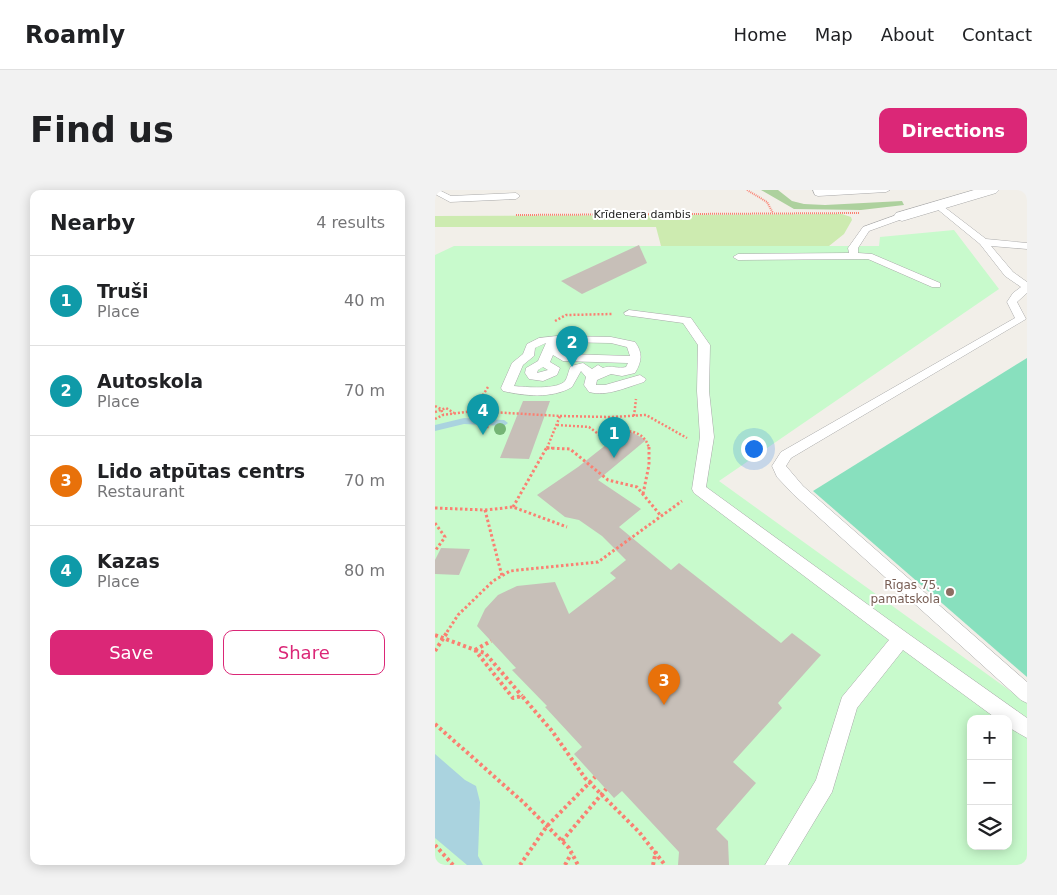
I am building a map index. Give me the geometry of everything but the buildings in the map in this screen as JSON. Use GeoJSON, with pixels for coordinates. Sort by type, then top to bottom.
{"type":"FeatureCollection","features":[{"type":"Feature","properties":{"kind":"street"},"geometry":{"type":"LineString","coordinates":[[902,216],[991,190]]}},
{"type":"Feature","properties":{"kind":"lane"},"geometry":{"type":"LineString","coordinates":[[817,190],[818,193],[886,190]]}},
{"type":"Feature","properties":{"kind":"lane"},"geometry":{"type":"LineString","coordinates":[[435,191],[450,199],[517,196]]}},
{"type":"Feature","properties":{"kind":"lane"},"geometry":{"type":"LineString","coordinates":[[939,206],[983,242],[1009,274],[1027,287],[1012,302],[1021,318],[786,455],[779,466],[782,473],[798,490],[1027,694]]}},
{"type":"Feature","properties":{"kind":"lane"},"geometry":{"type":"LineString","coordinates":[[854,256],[853,248],[866,229],[902,216]]}},
{"type":"Feature","properties":{"kind":"lane"},"geometry":{"type":"LineString","coordinates":[[866,229],[869,256]]}},
{"type":"Feature","properties":{"kind":"lane"},"geometry":{"type":"LineString","coordinates":[[983,242],[1027,246]]}},
{"type":"Feature","properties":{"kind":"lane"},"geometry":{"type":"LineString","coordinates":[[738,257],[869,256],[936,285]]}},
{"type":"Feature","properties":{"kind":"lane"},"geometry":{"type":"LineString","coordinates":[[629,313],[687,320],[704,345],[703,391],[707,437],[699,489],[901,639],[1027,729]]}},
{"type":"Feature","properties":{"kind":"lane"},"geometry":{"type":"LineString","coordinates":[[585,354],[570,383],[565,387],[554,391],[507,388],[517,363],[528,356],[529,348],[533,344],[551,344],[601,358],[635,355]]}},
{"type":"Feature","properties":{"kind":"lane"},"geometry":{"type":"LineString","coordinates":[[551,344],[563,357]]}},
{"type":"Feature","properties":{"kind":"lane"},"geometry":{"type":"LineString","coordinates":[[550,366],[551,344]]}},
{"type":"Feature","properties":{"kind":"lane"},"geometry":{"type":"LineString","coordinates":[[550,366],[563,357],[631,344],[635,355],[631,370],[622,372],[609,370],[593,376]]}},
{"type":"Feature","properties":{"kind":"lane"},"geometry":{"type":"LineString","coordinates":[[535,390],[537,365],[550,366],[585,354]]}},
{"type":"Feature","properties":{"kind":"lane"},"geometry":{"type":"LineString","coordinates":[[585,354],[593,376]]}},
{"type":"Feature","properties":{"kind":"lane"},"geometry":{"type":"LineString","coordinates":[[601,358],[590,385],[593,389],[605,389],[640,379]]}},
{"type":"Feature","properties":{"kind":"lane"},"geometry":{"type":"LineString","coordinates":[[515,368],[535,374]]}},
{"type":"Feature","properties":{"kind":"lane"},"geometry":{"type":"LineString","coordinates":[[776,865],[825,784],[849,703],[901,639]]}},
{"type":"Feature","properties":{"kind":"path"},"geometry":{"type":"LineString","coordinates":[[747,190],[767,202],[773,213]]}},
{"type":"Feature","properties":{"kind":"path","name":"Krīdenera dambis"},"geometry":{"type":"LineString","coordinates":[[513,215],[848,212]]}},
{"type":"Feature","properties":{"kind":"path"},"geometry":{"type":"LineString","coordinates":[[483,395],[485,399],[482,406],[476,408],[475,405],[478,398],[483,395]]}},
{"type":"Feature","properties":{"kind":"path"},"geometry":{"type":"LineString","coordinates":[[435,406],[441,409],[450,409],[455,413]]}},
{"type":"Feature","properties":{"kind":"path"},"geometry":{"type":"LineString","coordinates":[[435,412],[441,409]]}},
{"type":"Feature","properties":{"kind":"path"},"geometry":{"type":"LineString","coordinates":[[441,409],[443,415]]}},
{"type":"Feature","properties":{"kind":"path"},"geometry":{"type":"LineString","coordinates":[[435,419],[443,415],[473,412]]}},
{"type":"Feature","properties":{"kind":"path"},"geometry":{"type":"LineString","coordinates":[[487,428],[493,412]]}},
{"type":"Feature","properties":{"kind":"path"},"geometry":{"type":"LineString","coordinates":[[560,416],[611,417],[646,415],[683,438],[707,437]]}},
{"type":"Feature","properties":{"kind":"path"},"geometry":{"type":"LineString","coordinates":[[557,425],[589,427],[601,436],[614,430],[630,432],[644,438],[649,446],[648,472],[643,494]]}},
{"type":"Feature","properties":{"kind":"path"},"geometry":{"type":"LineString","coordinates":[[547,448],[570,449],[608,480],[637,487],[661,516]]}},
{"type":"Feature","properties":{"kind":"path"},"geometry":{"type":"LineString","coordinates":[[435,651],[458,615],[493,581],[510,572],[598,562],[699,489]]}},
{"type":"Feature","properties":{"kind":"path"},"geometry":{"type":"LineString","coordinates":[[435,508],[485,510],[513,507],[567,527]]}},
{"type":"Feature","properties":{"kind":"path"},"geometry":{"type":"LineString","coordinates":[[485,510],[502,576]]}},
{"type":"Feature","properties":{"kind":"path"},"geometry":{"type":"LineString","coordinates":[[435,523],[445,537],[435,551]]}},
{"type":"Feature","properties":{"kind":"path"},"geometry":{"type":"LineString","coordinates":[[435,635],[485,653],[562,743],[572,762],[657,851],[665,865]]}},
{"type":"Feature","properties":{"kind":"path"},"geometry":{"type":"LineString","coordinates":[[475,650],[491,641]]}},
{"type":"Feature","properties":{"kind":"path"},"geometry":{"type":"LineString","coordinates":[[475,650],[513,698],[522,696]]}},
{"type":"Feature","properties":{"kind":"path"},"geometry":{"type":"LineString","coordinates":[[435,724],[523,802],[561,841],[578,865]]}},
{"type":"Feature","properties":{"kind":"path"},"geometry":{"type":"LineString","coordinates":[[520,865],[547,826],[595,778]]}},
{"type":"Feature","properties":{"kind":"path"},"geometry":{"type":"LineString","coordinates":[[561,841],[606,789]]}},
{"type":"Feature","properties":{"kind":"path"},"geometry":{"type":"LineString","coordinates":[[435,845],[453,865]]}},
{"type":"Feature","properties":{"kind":"path"},"geometry":{"type":"LineString","coordinates":[[653,865],[657,851]]}},
{"type":"Feature","properties":{"kind":"path"},"geometry":{"type":"LineString","coordinates":[[565,865],[571,854]]}},
{"type":"Feature","properties":{"kind":"green space"},"geometry":{"type":"Polygon","coordinates":[[[761,190],[778,190],[792,201],[804,204],[825,205],[902,201],[904,205],[861,210],[794,209],[761,190]]]}},
{"type":"Feature","properties":{"kind":"green space"},"geometry":{"type":"Polygon","coordinates":[[[842,214],[851,217],[852,220],[844,234],[829,246],[661,246],[656,227],[435,227],[435,216],[842,214]]]}},
{"type":"Feature","properties":{"kind":"green space"},"geometry":{"type":"Polygon","coordinates":[[[954,230],[999,289],[719,481],[1027,703],[1027,865],[435,865],[435,255],[454,246],[879,246],[880,237],[954,230]]]}},
{"type":"Feature","properties":{"kind":"green space"},"geometry":{"type":"Polygon","coordinates":[[[1027,358],[1027,677],[813,491],[1027,358]]]}},
{"type":"Feature","properties":{"kind":"water"},"geometry":{"type":"Polygon","coordinates":[[[435,754],[465,780],[476,786],[480,802],[478,856],[483,865],[467,865],[435,838],[435,754]]]}},
{"type":"Feature","properties":{"kind":"waterway"},"geometry":{"type":"LineString","coordinates":[[435,428],[464,421],[504,423]]}},
{"type":"Feature","properties":{"kind":"place","name":"Autoskola"},"geometry":{"type":"Point","coordinates":[572,367]}},
{"type":"Feature","properties":{"kind":"place","name":"Kazas"},"geometry":{"type":"Point","coordinates":[483,435]}},
{"type":"Feature","properties":{"kind":"place","name":"Truši"},"geometry":{"type":"Point","coordinates":[614,458]}},
{"type":"Feature","properties":{"kind":"place","name":"Rīgas 75. pamatskola"},"geometry":{"type":"Point","coordinates":[950,592]}},
{"type":"Feature","properties":{"kind":"place","name":"Lido atpūtas centrs"},"geometry":{"type":"Point","coordinates":[664,705]}}]}
